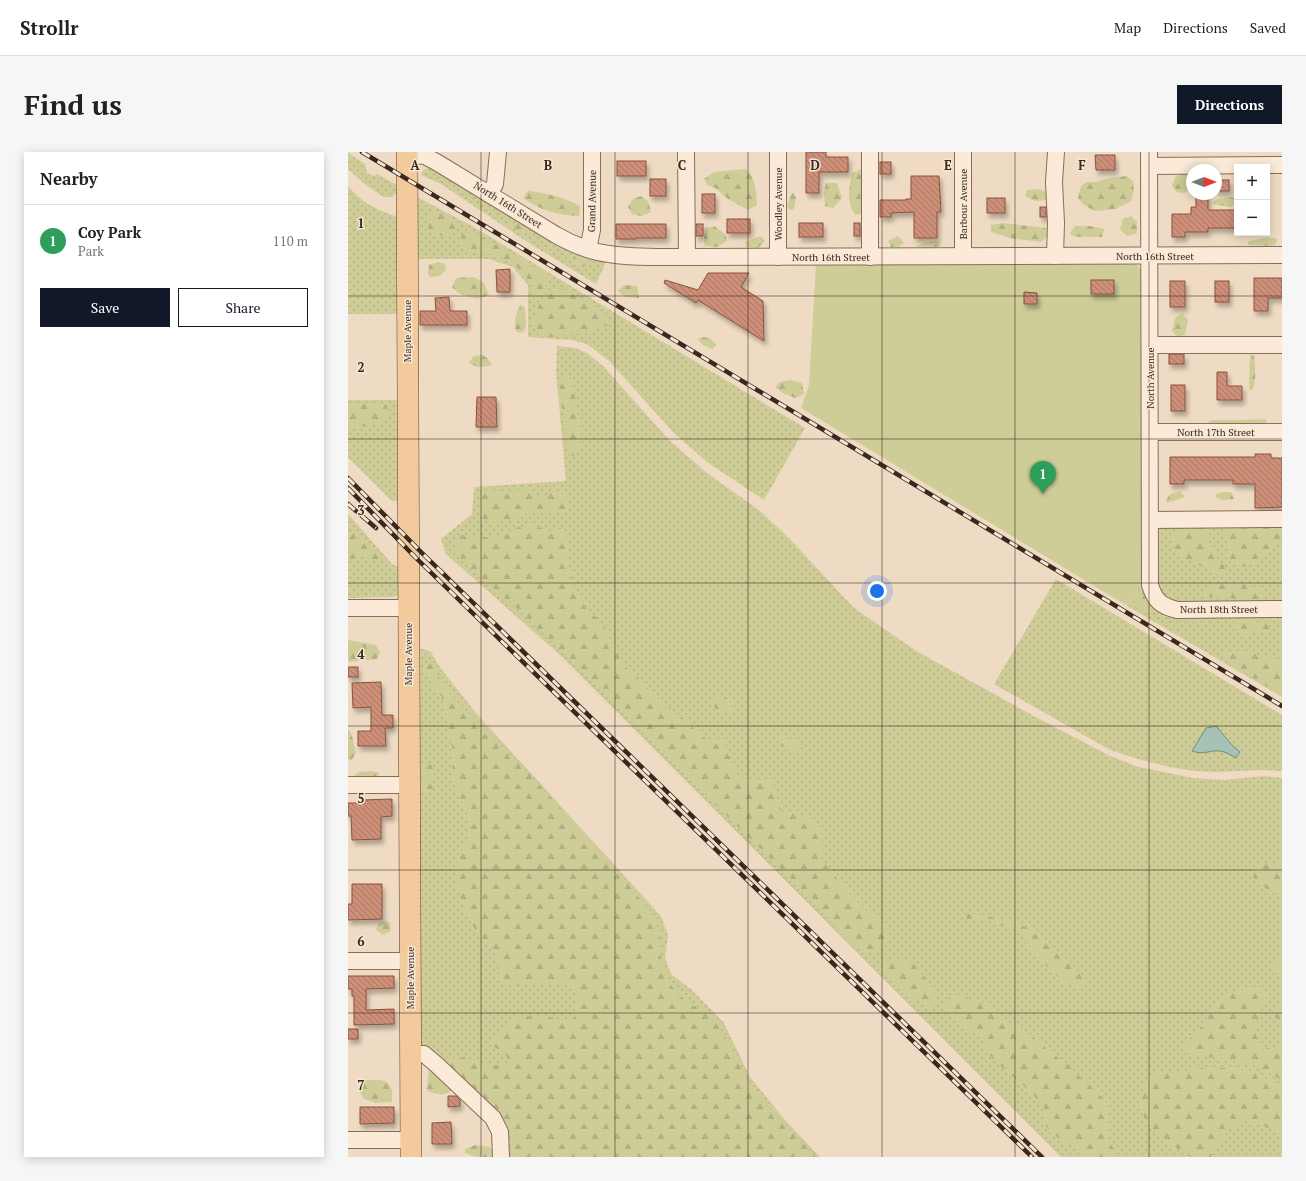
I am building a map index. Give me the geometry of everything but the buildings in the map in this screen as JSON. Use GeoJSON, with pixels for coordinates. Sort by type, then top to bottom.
{"type":"FeatureCollection","features":[{"type":"Feature","properties":{"kind":"main road","name":"Maple Avenue"},"geometry":{"type":"LineString","coordinates":[[407,154],[411,1148]]}},
{"type":"Feature","properties":{"kind":"street"},"geometry":{"type":"LineString","coordinates":[[489,194],[495,184],[498,152]]}},
{"type":"Feature","properties":{"kind":"street","name":"Grand Avenue"},"geometry":{"type":"LineString","coordinates":[[588,249],[592,230],[592,152]]}},
{"type":"Feature","properties":{"kind":"street"},"geometry":{"type":"LineString","coordinates":[[686,152],[687,257]]}},
{"type":"Feature","properties":{"kind":"street","name":"Woodley Avenue"},"geometry":{"type":"LineString","coordinates":[[778,152],[778,257]]}},
{"type":"Feature","properties":{"kind":"street"},"geometry":{"type":"LineString","coordinates":[[870,152],[870,257]]}},
{"type":"Feature","properties":{"kind":"street","name":"Barbour Avenue"},"geometry":{"type":"LineString","coordinates":[[963,152],[963,256]]}},
{"type":"Feature","properties":{"kind":"street"},"geometry":{"type":"LineString","coordinates":[[1056,152],[1054,182],[1056,256]]}},
{"type":"Feature","properties":{"kind":"street","name":"North 16th Street"},"geometry":{"type":"LineString","coordinates":[[407,154],[425,156],[571,243],[608,254],[628,256],[687,257],[1282,255]]}},
{"type":"Feature","properties":{"kind":"street"},"geometry":{"type":"LineString","coordinates":[[1149,159],[1282,165]]}},
{"type":"Feature","properties":{"kind":"street","name":"North Avenue"},"geometry":{"type":"LineString","coordinates":[[1149,159],[1150,585],[1158,602]]}},
{"type":"Feature","properties":{"kind":"street"},"geometry":{"type":"LineString","coordinates":[[1150,345],[1282,346]]}},
{"type":"Feature","properties":{"kind":"street","name":"North 17th Street"},"geometry":{"type":"LineString","coordinates":[[1150,432],[1282,432]]}},
{"type":"Feature","properties":{"kind":"street"},"geometry":{"type":"LineString","coordinates":[[1150,520],[1282,519]]}},
{"type":"Feature","properties":{"kind":"street","name":"North 18th Street"},"geometry":{"type":"LineString","coordinates":[[1158,602],[1167,608],[1177,610],[1282,609]]}},
{"type":"Feature","properties":{"kind":"street"},"geometry":{"type":"LineString","coordinates":[[348,608],[408,608]]}},
{"type":"Feature","properties":{"kind":"street"},"geometry":{"type":"LineString","coordinates":[[348,785],[409,785]]}},
{"type":"Feature","properties":{"kind":"street"},"geometry":{"type":"LineString","coordinates":[[348,961],[410,961]]}},
{"type":"Feature","properties":{"kind":"street"},"geometry":{"type":"LineString","coordinates":[[410,1054],[424,1054],[493,1118],[500,1132],[501,1157]]}},
{"type":"Feature","properties":{"kind":"street"},"geometry":{"type":"LineString","coordinates":[[348,1140],[411,1148]]}},
{"type":"Feature","properties":{"kind":"green space"},"geometry":{"type":"Polygon","coordinates":[[[348,153],[365,164],[367,173],[374,176],[377,174],[397,185],[397,192],[392,197],[383,197],[366,185],[348,169],[348,153]]]}},
{"type":"Feature","properties":{"kind":"green space"},"geometry":{"type":"Polygon","coordinates":[[[431,168],[591,258],[606,262],[596,284],[529,243],[441,184],[421,175],[423,170],[431,168]]]}},
{"type":"Feature","properties":{"kind":"green space"},"geometry":{"type":"Polygon","coordinates":[[[746,169],[754,181],[757,205],[748,210],[728,199],[715,188],[707,185],[704,179],[714,172],[746,169]]]}},
{"type":"Feature","properties":{"kind":"green space"},"geometry":{"type":"Polygon","coordinates":[[[861,169],[866,176],[863,213],[855,215],[850,204],[849,190],[852,173],[861,169]]]}},
{"type":"Feature","properties":{"kind":"green space"},"geometry":{"type":"Polygon","coordinates":[[[1186,174],[1186,192],[1184,193],[1177,192],[1172,186],[1175,177],[1186,174]]]}},
{"type":"Feature","properties":{"kind":"green space"},"geometry":{"type":"Polygon","coordinates":[[[1127,176],[1133,181],[1134,191],[1131,201],[1115,209],[1094,211],[1083,204],[1078,198],[1081,186],[1087,182],[1127,176]]]}},
{"type":"Feature","properties":{"kind":"green space"},"geometry":{"type":"Polygon","coordinates":[[[826,183],[837,183],[842,198],[833,208],[825,206],[824,192],[826,183]]]}},
{"type":"Feature","properties":{"kind":"green space"},"geometry":{"type":"Polygon","coordinates":[[[348,186],[364,201],[375,208],[395,216],[397,219],[398,314],[348,314],[348,186]]]}},
{"type":"Feature","properties":{"kind":"green space"},"geometry":{"type":"Polygon","coordinates":[[[1039,189],[1046,192],[1048,200],[1035,201],[1025,196],[1027,190],[1039,189]]]}},
{"type":"Feature","properties":{"kind":"green space"},"geometry":{"type":"Polygon","coordinates":[[[528,191],[555,196],[574,203],[580,206],[579,216],[564,215],[543,209],[523,198],[528,191]]]}},
{"type":"Feature","properties":{"kind":"green space"},"geometry":{"type":"Polygon","coordinates":[[[792,192],[796,197],[794,209],[790,210],[787,206],[792,192]]]}},
{"type":"Feature","properties":{"kind":"green space"},"geometry":{"type":"Polygon","coordinates":[[[641,196],[648,201],[651,212],[641,216],[632,214],[628,207],[633,199],[641,196]]]}},
{"type":"Feature","properties":{"kind":"green space"},"geometry":{"type":"Polygon","coordinates":[[[417,197],[472,226],[805,428],[764,500],[707,462],[674,433],[609,361],[587,344],[572,340],[528,337],[528,285],[513,267],[489,259],[416,259],[417,197]]]}},
{"type":"Feature","properties":{"kind":"green space"},"geometry":{"type":"Polygon","coordinates":[[[1222,198],[1234,198],[1234,205],[1231,207],[1212,204],[1215,200],[1222,200],[1222,198]]]}},
{"type":"Feature","properties":{"kind":"green space"},"geometry":{"type":"Polygon","coordinates":[[[436,211],[450,218],[456,226],[456,233],[443,236],[431,234],[427,224],[428,216],[436,211]]]}},
{"type":"Feature","properties":{"kind":"green space"},"geometry":{"type":"Polygon","coordinates":[[[1131,216],[1137,222],[1137,233],[1127,236],[1120,229],[1123,219],[1131,216]]]}},
{"type":"Feature","properties":{"kind":"green space"},"geometry":{"type":"Polygon","coordinates":[[[509,222],[521,225],[528,229],[522,232],[507,226],[509,222]]]}},
{"type":"Feature","properties":{"kind":"green space"},"geometry":{"type":"Polygon","coordinates":[[[1003,223],[1046,228],[1051,233],[1041,242],[1010,238],[991,232],[991,225],[1003,223]]]}},
{"type":"Feature","properties":{"kind":"green space"},"geometry":{"type":"Polygon","coordinates":[[[714,226],[725,234],[727,241],[717,247],[705,246],[705,228],[714,226]]]}},
{"type":"Feature","properties":{"kind":"green space"},"geometry":{"type":"Polygon","coordinates":[[[1075,226],[1091,226],[1104,229],[1102,237],[1076,237],[1070,234],[1075,226]]]}},
{"type":"Feature","properties":{"kind":"green space"},"geometry":{"type":"Polygon","coordinates":[[[469,232],[476,233],[546,274],[546,288],[540,301],[534,301],[531,285],[527,278],[510,262],[494,255],[474,253],[463,250],[460,243],[462,235],[469,232]]]}},
{"type":"Feature","properties":{"kind":"green space"},"geometry":{"type":"Polygon","coordinates":[[[761,236],[765,241],[758,248],[746,247],[745,242],[761,236]]]}},
{"type":"Feature","properties":{"kind":"green space"},"geometry":{"type":"Polygon","coordinates":[[[898,236],[904,243],[898,247],[891,247],[888,241],[898,236]]]}},
{"type":"Feature","properties":{"kind":"green space"},"geometry":{"type":"Polygon","coordinates":[[[1268,237],[1277,239],[1276,244],[1270,246],[1247,245],[1249,241],[1268,237]]]}},
{"type":"Feature","properties":{"kind":"green space"},"geometry":{"type":"Polygon","coordinates":[[[935,241],[940,242],[941,246],[931,248],[916,247],[923,243],[935,241]]]}},
{"type":"Feature","properties":{"kind":"green space"},"geometry":{"type":"Polygon","coordinates":[[[574,256],[586,257],[591,263],[581,267],[573,263],[574,256]]]}},
{"type":"Feature","properties":{"kind":"green space"},"geometry":{"type":"Polygon","coordinates":[[[438,262],[445,264],[446,270],[439,276],[430,277],[428,274],[429,265],[438,262]]]}},
{"type":"Feature","properties":{"kind":"green space"},"geometry":{"type":"Polygon","coordinates":[[[1130,263],[1137,265],[1142,271],[1143,580],[1129,607],[801,408],[809,385],[816,264],[1130,263]]]}},
{"type":"Feature","properties":{"kind":"green space"},"geometry":{"type":"Polygon","coordinates":[[[474,277],[484,283],[489,295],[477,299],[458,293],[452,287],[456,278],[474,277]]]}},
{"type":"Feature","properties":{"kind":"green space"},"geometry":{"type":"Polygon","coordinates":[[[624,285],[637,286],[639,298],[625,297],[618,291],[624,285]]]}},
{"type":"Feature","properties":{"kind":"green space"},"geometry":{"type":"Polygon","coordinates":[[[556,287],[569,291],[607,315],[612,323],[595,330],[571,335],[547,337],[540,335],[532,324],[538,308],[547,292],[556,287]]]}},
{"type":"Feature","properties":{"kind":"green space"},"geometry":{"type":"Polygon","coordinates":[[[521,304],[525,308],[526,322],[525,331],[520,333],[516,331],[515,321],[516,314],[521,304]]]}},
{"type":"Feature","properties":{"kind":"green space"},"geometry":{"type":"Polygon","coordinates":[[[1182,313],[1188,320],[1185,335],[1177,337],[1172,331],[1175,318],[1182,313]]]}},
{"type":"Feature","properties":{"kind":"green space"},"geometry":{"type":"Polygon","coordinates":[[[704,337],[711,339],[716,345],[712,349],[703,345],[697,339],[704,337]]]}},
{"type":"Feature","properties":{"kind":"green space"},"geometry":{"type":"Polygon","coordinates":[[[557,346],[575,348],[587,353],[604,367],[670,441],[707,473],[760,511],[789,538],[854,608],[918,652],[1110,756],[1139,767],[1193,778],[1224,780],[1264,776],[1282,778],[1282,1157],[1061,1157],[561,656],[446,554],[441,539],[472,514],[474,487],[566,481],[556,371],[557,346]]]}},
{"type":"Feature","properties":{"kind":"green space"},"geometry":{"type":"Polygon","coordinates":[[[483,355],[492,365],[477,367],[469,362],[474,356],[483,355]]]}},
{"type":"Feature","properties":{"kind":"green space"},"geometry":{"type":"Polygon","coordinates":[[[1250,355],[1254,355],[1255,369],[1255,382],[1252,391],[1249,389],[1250,355]]]}},
{"type":"Feature","properties":{"kind":"green space"},"geometry":{"type":"Polygon","coordinates":[[[562,375],[571,378],[578,411],[580,437],[578,448],[574,456],[568,453],[559,384],[562,375]]]}},
{"type":"Feature","properties":{"kind":"green space"},"geometry":{"type":"Polygon","coordinates":[[[790,380],[802,383],[804,394],[795,398],[782,393],[775,387],[780,382],[790,380]]]}},
{"type":"Feature","properties":{"kind":"green space"},"geometry":{"type":"Polygon","coordinates":[[[348,400],[398,400],[399,501],[392,501],[348,457],[348,400]]]}},
{"type":"Feature","properties":{"kind":"green space"},"geometry":{"type":"Polygon","coordinates":[[[384,403],[388,409],[387,419],[379,424],[348,429],[348,404],[384,403]]]}},
{"type":"Feature","properties":{"kind":"green space"},"geometry":{"type":"Polygon","coordinates":[[[1265,419],[1267,422],[1262,424],[1205,424],[1212,420],[1265,419]]]}},
{"type":"Feature","properties":{"kind":"green space"},"geometry":{"type":"Polygon","coordinates":[[[527,488],[540,497],[558,491],[566,496],[568,509],[554,514],[535,513],[518,515],[514,520],[495,523],[484,519],[480,507],[480,494],[488,489],[508,492],[527,488]]]}},
{"type":"Feature","properties":{"kind":"green space"},"geometry":{"type":"Polygon","coordinates":[[[1180,491],[1185,497],[1167,503],[1166,500],[1170,494],[1180,491]]]}},
{"type":"Feature","properties":{"kind":"green space"},"geometry":{"type":"Polygon","coordinates":[[[1231,492],[1234,499],[1222,500],[1216,497],[1216,494],[1231,492]]]}},
{"type":"Feature","properties":{"kind":"green space"},"geometry":{"type":"Polygon","coordinates":[[[348,514],[392,564],[400,568],[400,592],[398,595],[393,597],[348,598],[348,514]]]}},
{"type":"Feature","properties":{"kind":"green space"},"geometry":{"type":"Polygon","coordinates":[[[1282,521],[1282,602],[1176,603],[1166,597],[1161,591],[1158,578],[1159,525],[1282,521]]]}},
{"type":"Feature","properties":{"kind":"green space"},"geometry":{"type":"Polygon","coordinates":[[[533,524],[545,530],[551,531],[556,526],[564,530],[569,547],[569,566],[574,587],[586,608],[598,619],[608,632],[614,648],[625,666],[641,680],[651,692],[706,739],[724,739],[728,755],[741,778],[754,780],[770,779],[776,791],[781,811],[792,812],[810,817],[822,831],[822,860],[849,893],[889,930],[890,938],[877,952],[866,953],[851,944],[796,884],[520,611],[468,567],[457,554],[453,544],[460,535],[493,538],[519,527],[533,524]]]}},
{"type":"Feature","properties":{"kind":"green space"},"geometry":{"type":"Polygon","coordinates":[[[1282,524],[1282,539],[1255,563],[1243,567],[1230,562],[1225,531],[1234,525],[1282,524]]]}},
{"type":"Feature","properties":{"kind":"green space"},"geometry":{"type":"Polygon","coordinates":[[[1208,527],[1209,546],[1229,570],[1223,577],[1180,556],[1173,545],[1172,537],[1178,528],[1208,527]]]}},
{"type":"Feature","properties":{"kind":"green space"},"geometry":{"type":"Polygon","coordinates":[[[348,531],[362,540],[378,554],[381,559],[375,561],[363,556],[348,560],[348,531]]]}},
{"type":"Feature","properties":{"kind":"green space"},"geometry":{"type":"Polygon","coordinates":[[[1056,579],[1282,715],[1282,771],[1194,771],[1141,760],[1110,750],[994,684],[1056,579]]]}},
{"type":"Feature","properties":{"kind":"green space"},"geometry":{"type":"Polygon","coordinates":[[[1143,580],[1150,602],[1156,610],[1166,617],[1282,615],[1282,697],[1129,607],[1143,580]]]}},
{"type":"Feature","properties":{"kind":"green space"},"geometry":{"type":"Polygon","coordinates":[[[1213,583],[1234,583],[1247,585],[1266,593],[1255,600],[1212,597],[1205,595],[1203,589],[1213,583]]]}},
{"type":"Feature","properties":{"kind":"green space"},"geometry":{"type":"Polygon","coordinates":[[[1140,593],[1145,596],[1154,611],[1152,616],[1136,608],[1134,602],[1140,593]]]}},
{"type":"Feature","properties":{"kind":"green space"},"geometry":{"type":"Polygon","coordinates":[[[1235,621],[1268,622],[1270,631],[1244,635],[1231,627],[1235,621]]]}},
{"type":"Feature","properties":{"kind":"green space"},"geometry":{"type":"Polygon","coordinates":[[[348,640],[376,645],[380,652],[377,659],[348,662],[348,640]]]}},
{"type":"Feature","properties":{"kind":"green space"},"geometry":{"type":"Polygon","coordinates":[[[416,649],[424,649],[431,652],[439,666],[476,713],[661,916],[668,935],[665,958],[671,974],[692,990],[724,1023],[750,1077],[785,1120],[820,1157],[503,1157],[502,1133],[420,1049],[416,649]]]}},
{"type":"Feature","properties":{"kind":"green space"},"geometry":{"type":"Polygon","coordinates":[[[1225,652],[1254,654],[1268,657],[1282,663],[1282,695],[1228,663],[1223,659],[1225,652]]]}},
{"type":"Feature","properties":{"kind":"green space"},"geometry":{"type":"Polygon","coordinates":[[[429,659],[440,679],[452,696],[521,765],[606,857],[641,900],[657,923],[660,937],[659,950],[670,984],[679,995],[693,1006],[704,1007],[715,1018],[757,1096],[816,1157],[514,1157],[512,1155],[511,1132],[484,1097],[450,1070],[446,1062],[457,1057],[463,1057],[494,1065],[507,1063],[507,1052],[495,1048],[493,1039],[503,1026],[513,1020],[530,1015],[572,1021],[577,1008],[578,992],[563,984],[509,986],[499,978],[497,961],[492,948],[482,939],[469,920],[460,898],[455,877],[458,858],[467,840],[470,829],[468,813],[452,781],[453,751],[442,697],[432,685],[425,670],[429,659]]]}},
{"type":"Feature","properties":{"kind":"green space"},"geometry":{"type":"Polygon","coordinates":[[[712,697],[724,697],[733,704],[731,711],[723,713],[717,711],[713,704],[712,697]]]}},
{"type":"Feature","properties":{"kind":"green space"},"geometry":{"type":"Polygon","coordinates":[[[348,729],[352,737],[356,753],[351,761],[348,759],[348,729]]]}},
{"type":"Feature","properties":{"kind":"green space"},"geometry":{"type":"Polygon","coordinates":[[[780,737],[793,740],[803,750],[799,754],[779,745],[780,737]]]}},
{"type":"Feature","properties":{"kind":"green space"},"geometry":{"type":"Polygon","coordinates":[[[425,762],[434,767],[433,789],[428,794],[421,791],[421,772],[425,762]]]}},
{"type":"Feature","properties":{"kind":"green space"},"geometry":{"type":"Polygon","coordinates":[[[372,771],[379,773],[379,775],[372,778],[354,775],[360,772],[372,771]]]}},
{"type":"Feature","properties":{"kind":"green space"},"geometry":{"type":"Polygon","coordinates":[[[1271,863],[1282,867],[1282,895],[1266,888],[1253,877],[1257,866],[1271,863]]]}},
{"type":"Feature","properties":{"kind":"green space"},"geometry":{"type":"Polygon","coordinates":[[[967,914],[976,914],[1014,922],[1036,932],[1073,965],[1084,978],[1085,991],[1067,984],[1043,963],[1017,930],[994,922],[967,919],[967,914]]]}},
{"type":"Feature","properties":{"kind":"green space"},"geometry":{"type":"Polygon","coordinates":[[[384,921],[390,922],[391,931],[383,935],[376,930],[378,924],[384,921]]]}},
{"type":"Feature","properties":{"kind":"green space"},"geometry":{"type":"Polygon","coordinates":[[[899,958],[914,964],[927,980],[938,1002],[931,1007],[909,997],[890,980],[884,972],[883,962],[899,958]]]}},
{"type":"Feature","properties":{"kind":"green space"},"geometry":{"type":"Polygon","coordinates":[[[1282,959],[1282,976],[1277,974],[1271,967],[1272,962],[1282,959]]]}},
{"type":"Feature","properties":{"kind":"green space"},"geometry":{"type":"Polygon","coordinates":[[[1260,988],[1268,994],[1257,1024],[1256,1030],[1258,1042],[1264,1049],[1282,1045],[1282,1080],[1246,1063],[1183,1052],[1182,1045],[1198,1032],[1212,1009],[1231,991],[1260,988]]]}},
{"type":"Feature","properties":{"kind":"green space"},"geometry":{"type":"Polygon","coordinates":[[[962,996],[988,1006],[1000,1019],[1023,1029],[1054,1055],[1067,1063],[1097,1092],[1108,1104],[1109,1112],[1107,1134],[1112,1146],[1120,1157],[1089,1157],[1047,1129],[1043,1105],[985,1051],[984,1039],[960,1024],[946,1009],[943,1003],[950,997],[962,996]]]}},
{"type":"Feature","properties":{"kind":"green space"},"geometry":{"type":"Polygon","coordinates":[[[1276,1005],[1282,1005],[1282,1022],[1279,1022],[1273,1014],[1276,1005]]]}},
{"type":"Feature","properties":{"kind":"green space"},"geometry":{"type":"Polygon","coordinates":[[[1227,1068],[1251,1071],[1282,1086],[1282,1133],[1255,1123],[1242,1121],[1238,1125],[1227,1128],[1222,1142],[1214,1154],[1210,1157],[1191,1157],[1168,1143],[1152,1130],[1143,1116],[1139,1099],[1144,1086],[1152,1076],[1164,1071],[1227,1068]]]}},
{"type":"Feature","properties":{"kind":"green space"},"geometry":{"type":"Polygon","coordinates":[[[429,1069],[437,1069],[453,1090],[440,1094],[427,1090],[429,1069]]]}},
{"type":"Feature","properties":{"kind":"green space"},"geometry":{"type":"Polygon","coordinates":[[[364,1080],[381,1080],[387,1082],[392,1090],[392,1102],[376,1103],[364,1099],[360,1092],[360,1084],[364,1080]]]}},
{"type":"Feature","properties":{"kind":"green space"},"geometry":{"type":"Polygon","coordinates":[[[475,1145],[489,1147],[496,1152],[497,1157],[476,1157],[465,1153],[465,1149],[475,1145]]]}},
{"type":"Feature","properties":{"kind":"shaded area"},"geometry":{"type":"Polygon","coordinates":[[[1216,726],[1240,752],[1236,758],[1220,751],[1201,753],[1192,751],[1206,728],[1216,726]]]}},
{"type":"Feature","properties":{"kind":"railway"},"geometry":{"type":"LineString","coordinates":[[362,152],[1282,706]]}},
{"type":"Feature","properties":{"kind":"railway"},"geometry":{"type":"LineString","coordinates":[[348,478],[421,552],[1042,1157]]}},
{"type":"Feature","properties":{"kind":"railway"},"geometry":{"type":"LineString","coordinates":[[348,488],[415,557],[1032,1157]]}},
{"type":"Feature","properties":{"kind":"railway"},"geometry":{"type":"LineString","coordinates":[[348,504],[376,528]]}},
{"type":"Feature","properties":{"kind":"place","name":"Coy Park"},"geometry":{"type":"Point","coordinates":[1043,494]}}]}
